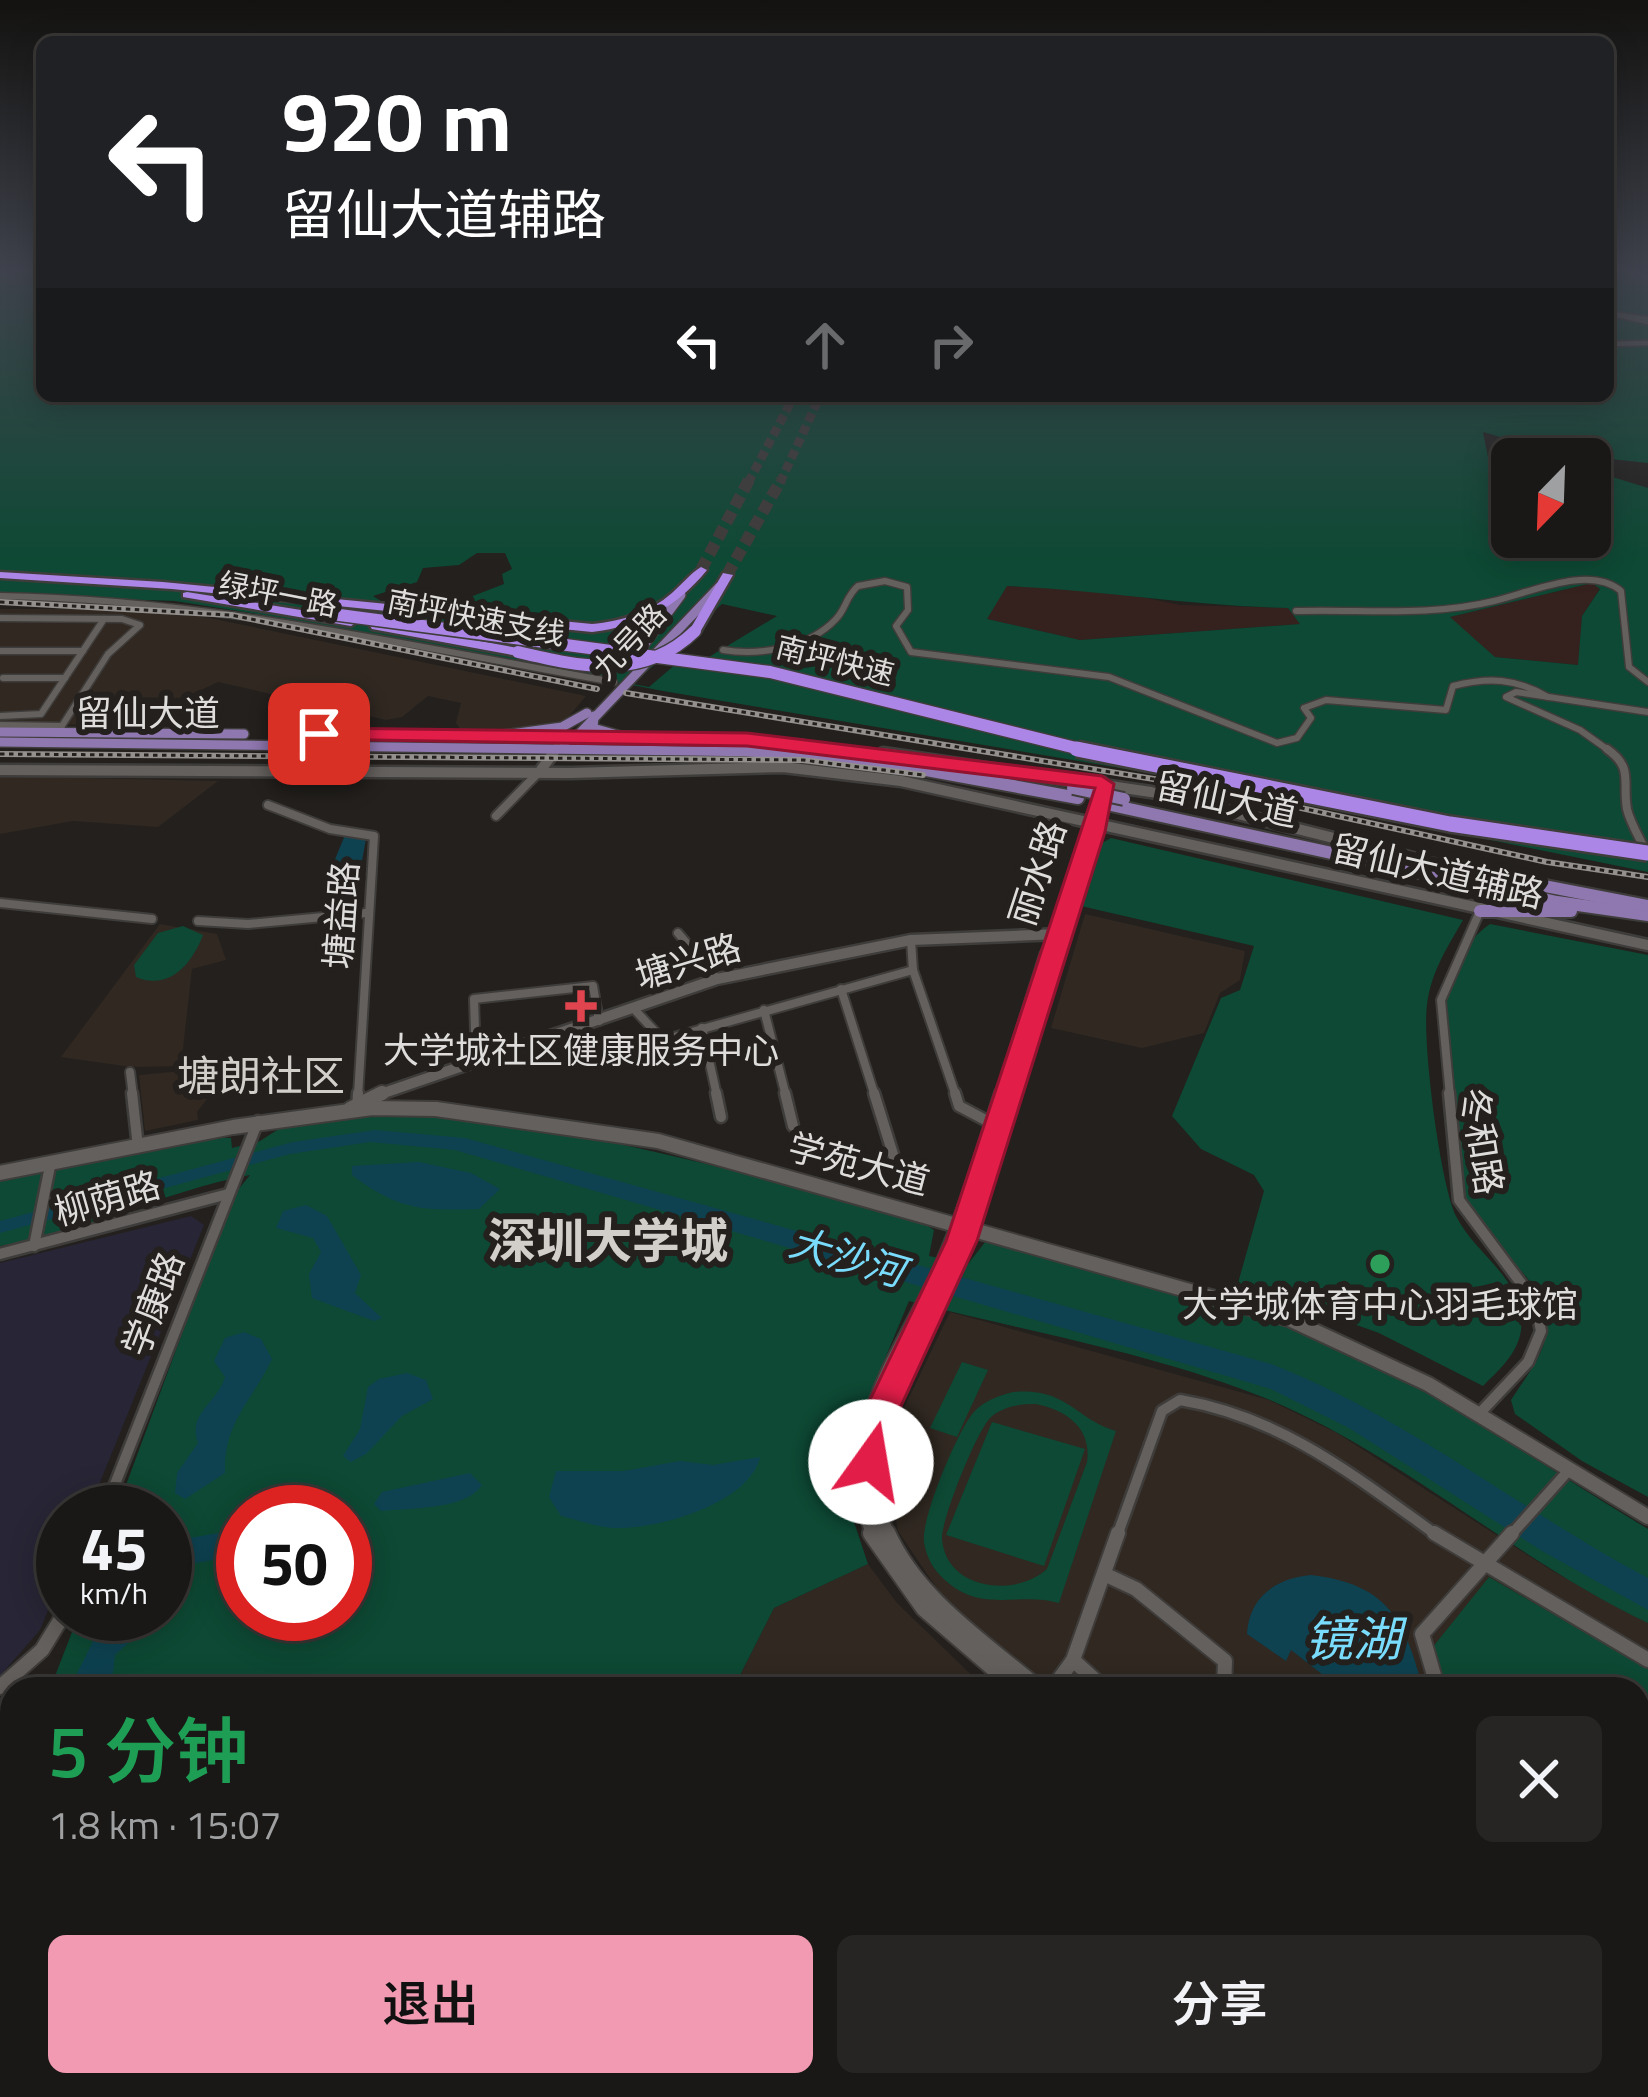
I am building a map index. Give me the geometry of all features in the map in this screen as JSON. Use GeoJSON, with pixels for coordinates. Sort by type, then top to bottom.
{"type":"FeatureCollection","features":[{"type":"Feature","properties":{"kind":"highway","name":"南坪快速支线"},"geometry":{"type":"LineString","coordinates":[[169,589],[571,628],[630,623],[681,595],[701,570]]}},
{"type":"Feature","properties":{"kind":"highway","name":"南坪快速"},"geometry":{"type":"LineString","coordinates":[[0,579],[169,589],[769,664],[1016,726],[1431,811],[1648,843]]}},
{"type":"Feature","properties":{"kind":"highway","name":"南坪快速支线"},"geometry":{"type":"LineString","coordinates":[[169,589],[440,635],[582,666],[626,666],[670,653],[695,631],[723,581]]}},
{"type":"Feature","properties":{"kind":"highway","name":"南坪快速"},"geometry":{"type":"LineString","coordinates":[[336,610],[770,672],[1028,739],[1450,824],[1648,855]]}},
{"type":"Feature","properties":{"kind":"highway"},"geometry":{"type":"LineString","coordinates":[[440,635],[609,656],[624,664],[618,677]]}},
{"type":"Feature","properties":{"kind":"main road","name":"九号路"},"geometry":{"type":"LineString","coordinates":[[568,739],[723,581]]}},
{"type":"Feature","properties":{"kind":"main road","name":"九号路"},"geometry":{"type":"LineString","coordinates":[[591,714],[681,595]]}},
{"type":"Feature","properties":{"kind":"main road"},"geometry":{"type":"LineString","coordinates":[[503,735],[562,727],[591,714],[593,728],[621,736]]}},
{"type":"Feature","properties":{"kind":"main road","name":"留仙大道"},"geometry":{"type":"LineString","coordinates":[[0,725],[503,735],[806,754],[1076,793]]}},
{"type":"Feature","properties":{"kind":"main road","name":"留仙大道"},"geometry":{"type":"LineString","coordinates":[[0,746],[523,744],[621,736],[756,740],[883,753],[1648,916]]}},
{"type":"Feature","properties":{"kind":"main road"},"geometry":{"type":"LineString","coordinates":[[542,767],[568,739]]}},
{"type":"Feature","properties":{"kind":"main road"},"geometry":{"type":"LineString","coordinates":[[0,746],[140,749],[326,743]]}},
{"type":"Feature","properties":{"kind":"main road"},"geometry":{"type":"LineString","coordinates":[[523,744],[538,748],[542,767]]}},
{"type":"Feature","properties":{"kind":"main road","name":"留仙大道辅路"},"geometry":{"type":"LineString","coordinates":[[883,753],[1102,782],[1302,825],[1454,870]]}},
{"type":"Feature","properties":{"kind":"main road","name":"留仙大道辅路"},"geometry":{"type":"LineString","coordinates":[[0,768],[814,765],[918,780],[1648,943]]}},
{"type":"Feature","properties":{"kind":"main road","name":"留仙大道辅路"},"geometry":{"type":"LineString","coordinates":[[542,767],[813,768],[901,781],[1092,822]]}},
{"type":"Feature","properties":{"kind":"main road","name":"丽水路"},"geometry":{"type":"LineString","coordinates":[[1023,1677],[926,1593],[896,1555],[878,1514],[874,1438],[956,1245],[1106,788],[1102,782]]}},
{"type":"Feature","properties":{"kind":"main road","name":"留仙大道"},"geometry":{"type":"LineString","coordinates":[[1118,802],[1648,906]]}},
{"type":"Feature","properties":{"kind":"main road"},"geometry":{"type":"LineString","coordinates":[[1486,910],[1624,913]]}},
{"type":"Feature","properties":{"kind":"main road","name":"丽水路"},"geometry":{"type":"LineString","coordinates":[[964,1220],[991,1123],[1056,934]]}},
{"type":"Feature","properties":{"kind":"main road","name":"塘兴路"},"geometry":{"type":"LineString","coordinates":[[386,1097],[717,980],[911,940],[1056,934]]}},
{"type":"Feature","properties":{"kind":"main road","name":"学苑大道"},"geometry":{"type":"LineString","coordinates":[[354,1108],[386,1097],[659,1135],[964,1220],[1289,1319],[1373,1355],[1482,1411],[1648,1513]]}},
{"type":"Feature","properties":{"kind":"main road","name":"学苑大道"},"geometry":{"type":"LineString","coordinates":[[0,1170],[258,1120],[354,1108],[436,1109],[658,1141],[964,1220]]}},
{"type":"Feature","properties":{"kind":"main road","name":"学苑大道"},"geometry":{"type":"LineString","coordinates":[[0,1170],[50,1166],[138,1145]]}},
{"type":"Feature","properties":{"kind":"main road","name":"丽水路"},"geometry":{"type":"LineString","coordinates":[[929,1307],[864,1431],[859,1458],[862,1503],[885,1557],[916,1597],[1006,1677]]}},
{"type":"Feature","properties":{"kind":"main road","name":"学苑大道"},"geometry":{"type":"LineString","coordinates":[[1482,1411],[1569,1470],[1648,1513]]}},
{"type":"Feature","properties":{"kind":"street"},"geometry":{"type":"LineString","coordinates":[[724,650],[771,653],[834,622],[850,592],[897,580],[907,587],[908,605],[896,626],[911,652],[1109,677],[1277,743],[1298,738],[1311,718],[1304,708],[1326,700],[1446,710],[1454,686],[1488,675],[1515,678],[1548,697]]}},
{"type":"Feature","properties":{"kind":"street"},"geometry":{"type":"LineString","coordinates":[[1296,611],[1376,609],[1442,614],[1565,582],[1599,580],[1621,591],[1628,667],[1648,682]]}},
{"type":"Feature","properties":{"kind":"street","name":"绿坪一路"},"geometry":{"type":"LineString","coordinates":[[0,596],[76,595],[202,605],[618,677]]}},
{"type":"Feature","properties":{"kind":"street"},"geometry":{"type":"LineString","coordinates":[[0,619],[139,623],[140,630],[105,659],[60,729]]}},
{"type":"Feature","properties":{"kind":"street"},"geometry":{"type":"LineString","coordinates":[[0,725],[38,716],[104,619]]}},
{"type":"Feature","properties":{"kind":"street"},"geometry":{"type":"LineString","coordinates":[[0,651],[83,652]]}},
{"type":"Feature","properties":{"kind":"street"},"geometry":{"type":"LineString","coordinates":[[3,678],[65,678]]}},
{"type":"Feature","properties":{"kind":"street"},"geometry":{"type":"LineString","coordinates":[[1648,712],[1516,692],[1506,697],[1580,730],[1622,760],[1629,779],[1628,809],[1648,855]]}},
{"type":"Feature","properties":{"kind":"street"},"geometry":{"type":"LineString","coordinates":[[496,816],[542,767]]}},
{"type":"Feature","properties":{"kind":"street","name":"塘益路"},"geometry":{"type":"LineString","coordinates":[[268,805],[330,829],[374,836],[354,1108]]}},
{"type":"Feature","properties":{"kind":"street"},"geometry":{"type":"LineString","coordinates":[[0,903],[152,919]]}},
{"type":"Feature","properties":{"kind":"street","name":"冬和路"},"geometry":{"type":"LineString","coordinates":[[1482,1411],[1532,1356],[1541,1331],[1535,1302],[1459,1200],[1441,1000],[1486,910]]}},
{"type":"Feature","properties":{"kind":"street"},"geometry":{"type":"LineString","coordinates":[[198,921],[248,924],[366,913]]}},
{"type":"Feature","properties":{"kind":"street"},"geometry":{"type":"LineString","coordinates":[[678,933],[717,980]]}},
{"type":"Feature","properties":{"kind":"street"},"geometry":{"type":"LineString","coordinates":[[911,940],[913,970],[959,1106],[991,1123]]}},
{"type":"Feature","properties":{"kind":"street"},"geometry":{"type":"LineString","coordinates":[[634,1009],[663,1040],[913,970]]}},
{"type":"Feature","properties":{"kind":"street"},"geometry":{"type":"LineString","coordinates":[[476,1062],[474,999],[593,986],[599,1022]]}},
{"type":"Feature","properties":{"kind":"street"},"geometry":{"type":"LineString","coordinates":[[841,989],[896,1164]]}},
{"type":"Feature","properties":{"kind":"street"},"geometry":{"type":"LineString","coordinates":[[764,1010],[793,1126]]}},
{"type":"Feature","properties":{"kind":"street"},"geometry":{"type":"LineString","coordinates":[[702,1028],[722,1118]]}},
{"type":"Feature","properties":{"kind":"street"},"geometry":{"type":"LineString","coordinates":[[130,1072],[138,1145]]}},
{"type":"Feature","properties":{"kind":"street","name":"学康路"},"geometry":{"type":"LineString","coordinates":[[115,1485],[258,1120]]}},
{"type":"Feature","properties":{"kind":"street"},"geometry":{"type":"LineString","coordinates":[[34,1245],[50,1166]]}},
{"type":"Feature","properties":{"kind":"street","name":"柳荫路"},"geometry":{"type":"LineString","coordinates":[[0,1254],[228,1194]]}},
{"type":"Feature","properties":{"kind":"street"},"geometry":{"type":"LineString","coordinates":[[1061,1677],[1073,1660],[1162,1411],[1180,1400],[1252,1420],[1292,1438],[1486,1567],[1648,1660]]}},
{"type":"Feature","properties":{"kind":"street"},"geometry":{"type":"LineString","coordinates":[[1435,1677],[1422,1634],[1569,1470]]}},
{"type":"Feature","properties":{"kind":"street"},"geometry":{"type":"LineString","coordinates":[[1104,1574],[1136,1589],[1225,1661],[1224,1677]]}},
{"type":"Feature","properties":{"kind":"street"},"geometry":{"type":"LineString","coordinates":[[11,1677],[48,1641]]}},
{"type":"Feature","properties":{"kind":"street"},"geometry":{"type":"LineString","coordinates":[[1073,1660],[1092,1677]]}},
{"type":"Feature","properties":{"kind":"shaded area"},"geometry":{"type":"Polygon","coordinates":[[[1592,583],[1600,588],[1582,616],[1579,665],[1495,657],[1449,617],[1592,583]]]}},
{"type":"Feature","properties":{"kind":"shaded area"},"geometry":{"type":"Polygon","coordinates":[[[1007,586],[1109,590],[1180,605],[1288,608],[1301,624],[1080,640],[986,619],[1007,586]]]}},
{"type":"Feature","properties":{"kind":"shaded area"},"geometry":{"type":"Polygon","coordinates":[[[0,609],[139,609],[205,617],[586,696],[565,721],[536,730],[460,729],[456,723],[461,703],[428,696],[402,717],[386,720],[218,682],[184,698],[125,697],[109,725],[0,724],[0,609]]]}},
{"type":"Feature","properties":{"kind":"shaded area"},"geometry":{"type":"Polygon","coordinates":[[[0,776],[218,781],[158,827],[73,821],[0,834],[0,776]]]}},
{"type":"Feature","properties":{"kind":"shaded area"},"geometry":{"type":"Polygon","coordinates":[[[1085,914],[1245,951],[1240,980],[1220,993],[1204,1033],[1142,1048],[1051,1028],[1085,914]]]}},
{"type":"Feature","properties":{"kind":"shaded area"},"geometry":{"type":"Polygon","coordinates":[[[160,924],[217,934],[226,960],[192,969],[181,1066],[131,1067],[61,1057],[160,924]]]}},
{"type":"Feature","properties":{"kind":"shaded area"},"geometry":{"type":"Polygon","coordinates":[[[215,1068],[224,1077],[197,1112],[198,1120],[145,1131],[139,1075],[215,1068]]]}},
{"type":"Feature","properties":{"kind":"shaded area"},"geometry":{"type":"Polygon","coordinates":[[[191,1216],[204,1225],[99,1485],[36,1485],[36,1635],[0,1676],[0,1263],[191,1216]]]}},
{"type":"Feature","properties":{"kind":"shaded area"},"geometry":{"type":"Polygon","coordinates":[[[950,1312],[1269,1400],[1337,1433],[1551,1570],[1648,1623],[1648,1677],[1038,1677],[944,1599],[898,1531],[887,1463],[893,1431],[950,1312]]]}},
{"type":"Feature","properties":{"kind":"shaded area"},"geometry":{"type":"Polygon","coordinates":[[[868,1564],[897,1603],[974,1677],[739,1677],[774,1608],[868,1564]]]}},
{"type":"Feature","properties":{"kind":"green space"},"geometry":{"type":"Polygon","coordinates":[[[0,369],[36,369],[36,402],[1614,402],[1614,369],[1648,369],[1648,463],[1611,459],[1611,438],[1503,438],[1483,432],[1491,462],[1491,558],[1611,558],[1611,477],[1648,488],[1648,872],[1209,783],[663,691],[175,601],[0,595],[0,369]],[[477,553],[459,565],[423,568],[417,582],[373,596],[381,601],[428,602],[454,611],[548,620],[543,613],[470,608],[465,599],[504,584],[502,574],[512,569],[505,553],[477,553]],[[1592,583],[1450,617],[1495,657],[1578,665],[1582,616],[1600,589],[1592,583]],[[1007,586],[987,619],[1080,640],[1300,624],[1288,608],[1007,586]],[[722,604],[633,684],[649,687],[677,663],[694,666],[777,616],[722,604]]]}},
{"type":"Feature","properties":{"kind":"green space"},"geometry":{"type":"Polygon","coordinates":[[[1111,838],[1463,920],[1432,982],[1427,1049],[1450,1199],[1463,1229],[1511,1288],[1521,1316],[1516,1346],[1483,1386],[1379,1333],[1238,1283],[1264,1191],[1254,1175],[1201,1149],[1172,1116],[1221,998],[1240,990],[1254,946],[1081,906],[1100,844],[1111,838]]]}},
{"type":"Feature","properties":{"kind":"green space"},"geometry":{"type":"Polygon","coordinates":[[[1490,924],[1648,955],[1648,1497],[1582,1461],[1515,1414],[1511,1400],[1543,1346],[1544,1309],[1521,1270],[1471,1213],[1458,1149],[1445,1026],[1447,1000],[1459,963],[1490,924]]]}},
{"type":"Feature","properties":{"kind":"green space"},"geometry":{"type":"Polygon","coordinates":[[[183,926],[203,935],[186,965],[169,978],[136,977],[134,965],[158,933],[183,926]]]}},
{"type":"Feature","properties":{"kind":"green space"},"geometry":{"type":"Polygon","coordinates":[[[372,1114],[510,1125],[646,1150],[916,1218],[934,1230],[929,1256],[968,1264],[986,1241],[1246,1312],[1372,1363],[1648,1529],[1648,1623],[1599,1598],[1367,1450],[1270,1400],[1137,1356],[909,1301],[856,1428],[843,1489],[868,1564],[774,1608],[739,1677],[55,1677],[69,1641],[192,1641],[192,1485],[126,1485],[233,1196],[250,1175],[0,1246],[0,1175],[222,1138],[231,1138],[232,1148],[260,1141],[285,1125],[372,1114]]]}},
{"type":"Feature","properties":{"kind":"green space"},"geometry":{"type":"Polygon","coordinates":[[[962,1362],[988,1370],[957,1437],[930,1428],[962,1362]]]}},
{"type":"Feature","properties":{"kind":"green space"},"geometry":{"type":"Polygon","coordinates":[[[1013,1392],[1046,1394],[1116,1431],[1059,1603],[974,1597],[938,1573],[925,1548],[928,1514],[966,1423],[977,1409],[1013,1392]],[[1018,1405],[996,1413],[969,1456],[942,1539],[946,1556],[969,1579],[1001,1586],[1018,1584],[1047,1569],[1087,1462],[1087,1450],[1075,1422],[1047,1407],[1018,1405]]]}},
{"type":"Feature","properties":{"kind":"green space"},"geometry":{"type":"Polygon","coordinates":[[[992,1422],[1085,1449],[1044,1566],[946,1535],[992,1422]]]}},
{"type":"Feature","properties":{"kind":"green space"},"geometry":{"type":"Polygon","coordinates":[[[1489,1577],[1648,1669],[1648,1677],[1443,1677],[1432,1648],[1489,1577]]]}},
{"type":"Feature","properties":{"kind":"water"},"geometry":{"type":"Polygon","coordinates":[[[345,835],[366,839],[355,899],[334,902],[324,886],[345,835]]]}},
{"type":"Feature","properties":{"kind":"water","name":"大沙河"},"geometry":{"type":"Polygon","coordinates":[[[375,1130],[465,1138],[1271,1364],[1369,1410],[1648,1578],[1648,1610],[1542,1551],[1349,1428],[1271,1389],[455,1150],[370,1142],[290,1154],[0,1233],[0,1221],[293,1142],[375,1130]]]}},
{"type":"Feature","properties":{"kind":"water"},"geometry":{"type":"Polygon","coordinates":[[[419,1162],[471,1173],[500,1189],[479,1209],[426,1208],[398,1202],[352,1175],[352,1166],[419,1162]]]}},
{"type":"Feature","properties":{"kind":"water"},"geometry":{"type":"Polygon","coordinates":[[[306,1205],[327,1216],[361,1275],[355,1293],[382,1318],[374,1321],[312,1298],[309,1274],[321,1252],[313,1238],[276,1228],[283,1211],[306,1205]]]}},
{"type":"Feature","properties":{"kind":"water"},"geometry":{"type":"Polygon","coordinates":[[[244,1332],[261,1339],[272,1359],[234,1426],[225,1473],[192,1494],[192,1485],[176,1485],[177,1473],[198,1443],[196,1424],[225,1377],[214,1361],[225,1338],[244,1332]]]}},
{"type":"Feature","properties":{"kind":"water"},"geometry":{"type":"Polygon","coordinates":[[[407,1373],[426,1380],[433,1399],[402,1416],[366,1454],[351,1462],[343,1456],[360,1429],[368,1387],[379,1379],[407,1373]]]}},
{"type":"Feature","properties":{"kind":"water"},"geometry":{"type":"Polygon","coordinates":[[[760,1457],[752,1474],[721,1500],[655,1524],[616,1528],[588,1524],[561,1516],[549,1497],[556,1471],[624,1471],[680,1461],[713,1465],[760,1457]]]}},
{"type":"Feature","properties":{"kind":"water"},"geometry":{"type":"Polygon","coordinates":[[[470,1473],[482,1485],[463,1499],[381,1511],[374,1504],[382,1492],[470,1473]]]}},
{"type":"Feature","properties":{"kind":"water"},"geometry":{"type":"Polygon","coordinates":[[[216,1534],[216,1559],[192,1564],[192,1538],[216,1534]]]}},
{"type":"Feature","properties":{"kind":"water","name":"镜湖"},"geometry":{"type":"Polygon","coordinates":[[[1311,1575],[1358,1587],[1376,1597],[1400,1625],[1419,1677],[1326,1677],[1291,1650],[1286,1661],[1247,1634],[1259,1600],[1287,1580],[1311,1575]]]}},
{"type":"Feature","properties":{"kind":"water"},"geometry":{"type":"Polygon","coordinates":[[[93,1641],[131,1641],[115,1655],[113,1673],[75,1677],[93,1641]]]}},
{"type":"Feature","properties":{"kind":"tunnel"},"geometry":{"type":"LineString","coordinates":[[748,483],[791,402]]}},
{"type":"Feature","properties":{"kind":"tunnel"},"geometry":{"type":"LineString","coordinates":[[780,483],[817,402]]}},
{"type":"Feature","properties":{"kind":"tunnel"},"geometry":{"type":"LineString","coordinates":[[701,570],[749,480]]}},
{"type":"Feature","properties":{"kind":"tunnel"},"geometry":{"type":"LineString","coordinates":[[727,575],[781,480]]}},
{"type":"Feature","properties":{"kind":"railway"},"geometry":{"type":"LineString","coordinates":[[0,602],[231,615],[597,689]]}},
{"type":"Feature","properties":{"kind":"railway"},"geometry":{"type":"LineString","coordinates":[[626,693],[1215,789],[1547,862],[1648,877]]}},
{"type":"Feature","properties":{"kind":"railway"},"geometry":{"type":"LineString","coordinates":[[0,754],[803,760],[923,775]]}},
{"type":"Feature","properties":{"kind":"place","name":"大学城社区健康服务中心"},"geometry":{"type":"Point","coordinates":[581,1006]}},
{"type":"Feature","properties":{"kind":"place","name":"大学城体育中心羽毛球馆"},"geometry":{"type":"Point","coordinates":[1380,1264]}},
{"type":"Feature","properties":{"kind":"district","name":"塘朗社区"},"geometry":{"type":"Point","coordinates":[261,1076]}},
{"type":"Feature","properties":{"kind":"district","name":"深圳大学城"},"geometry":{"type":"Point","coordinates":[608,1241]}},
{"type":"Feature","properties":{"kind":"route"},"geometry":{"type":"LineString","coordinates":[[319,734],[747,740],[944,759],[1102,782],[1106,788],[1093,832],[962,1241],[884,1406],[871,1462]]}}]}
